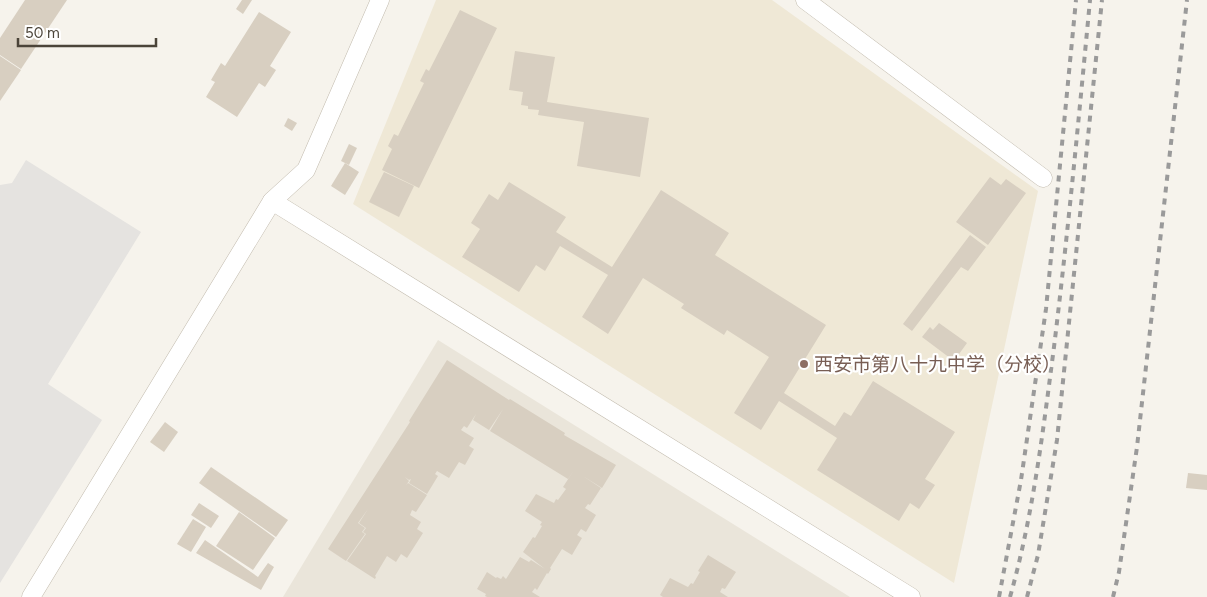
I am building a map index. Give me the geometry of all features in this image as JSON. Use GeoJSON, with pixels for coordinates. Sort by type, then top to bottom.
{"type":"FeatureCollection","features":[{"type":"Feature","properties":{"kind":"street"},"geometry":{"type":"LineString","coordinates":[[31,597],[272,201],[306,170],[380,0]]}},
{"type":"Feature","properties":{"kind":"street"},"geometry":{"type":"LineString","coordinates":[[806,0],[1043,178]]}},
{"type":"Feature","properties":{"kind":"street"},"geometry":{"type":"LineString","coordinates":[[272,201],[911,597]]}},
{"type":"Feature","properties":{"kind":"shaded area","name":"西安市第八十九中学（分校）"},"geometry":{"type":"Polygon","coordinates":[[[436,0],[772,0],[1038,191],[954,583],[353,204],[436,0]]]}},
{"type":"Feature","properties":{"kind":"shaded area"},"geometry":{"type":"Polygon","coordinates":[[[26,160],[141,232],[48,384],[102,420],[0,583],[0,185],[12,183],[26,160]]]}},
{"type":"Feature","properties":{"kind":"shaded area"},"geometry":{"type":"Polygon","coordinates":[[[438,340],[850,597],[283,597],[438,340]]]}},
{"type":"Feature","properties":{"kind":"building"},"geometry":{"type":"Polygon","coordinates":[[[25,0],[67,0],[21,69],[0,55],[0,38],[25,0]]]}},
{"type":"Feature","properties":{"kind":"building"},"geometry":{"type":"Polygon","coordinates":[[[242,0],[252,0],[243,14],[236,9],[242,0]]]}},
{"type":"Feature","properties":{"kind":"building"},"geometry":{"type":"Polygon","coordinates":[[[460,10],[497,28],[419,188],[382,170],[392,149],[388,146],[394,134],[398,136],[424,83],[420,81],[426,69],[429,71],[460,10]]]}},
{"type":"Feature","properties":{"kind":"building"},"geometry":{"type":"Polygon","coordinates":[[[259,12],[291,32],[270,66],[276,70],[265,87],[259,83],[237,117],[206,97],[215,82],[211,80],[221,63],[225,66],[259,12]]]}},
{"type":"Feature","properties":{"kind":"building"},"geometry":{"type":"Polygon","coordinates":[[[515,51],[555,57],[547,102],[649,118],[640,177],[577,166],[584,122],[538,115],[539,110],[528,109],[528,106],[521,105],[523,92],[509,90],[515,51]]]}},
{"type":"Feature","properties":{"kind":"building"},"geometry":{"type":"Polygon","coordinates":[[[0,56],[21,70],[0,101],[0,56]]]}},
{"type":"Feature","properties":{"kind":"building"},"geometry":{"type":"Polygon","coordinates":[[[288,118],[297,123],[292,131],[284,126],[288,118]]]}},
{"type":"Feature","properties":{"kind":"building"},"geometry":{"type":"Polygon","coordinates":[[[349,144],[357,148],[349,165],[341,161],[349,144]]]}},
{"type":"Feature","properties":{"kind":"building"},"geometry":{"type":"Polygon","coordinates":[[[345,163],[359,172],[345,195],[331,186],[345,163]]]}},
{"type":"Feature","properties":{"kind":"building"},"geometry":{"type":"Polygon","coordinates":[[[384,172],[414,186],[399,217],[369,202],[384,172]]]}},
{"type":"Feature","properties":{"kind":"building"},"geometry":{"type":"Polygon","coordinates":[[[990,177],[1001,185],[1006,179],[1026,193],[988,245],[956,222],[990,177]]]}},
{"type":"Feature","properties":{"kind":"building"},"geometry":{"type":"Polygon","coordinates":[[[509,182],[566,217],[556,232],[612,267],[661,190],[729,233],[715,255],[826,325],[784,393],[835,426],[844,412],[851,416],[873,381],[955,432],[925,479],[935,485],[919,509],[910,503],[899,521],[817,470],[837,438],[779,401],[761,430],[734,413],[769,357],[727,330],[724,335],[681,308],[684,304],[643,278],[608,334],[582,317],[608,275],[560,246],[545,271],[536,265],[519,292],[462,257],[480,229],[471,223],[489,194],[498,200],[509,182]]]}},
{"type":"Feature","properties":{"kind":"building"},"geometry":{"type":"Polygon","coordinates":[[[970,235],[986,247],[968,271],[961,267],[912,331],[903,324],[970,235]]]}},
{"type":"Feature","properties":{"kind":"building"},"geometry":{"type":"Polygon","coordinates":[[[939,323],[967,343],[954,361],[922,337],[930,327],[933,330],[939,323]]]}},
{"type":"Feature","properties":{"kind":"building"},"geometry":{"type":"Polygon","coordinates":[[[447,360],[565,433],[564,435],[616,465],[602,488],[583,476],[601,488],[590,505],[588,504],[585,508],[596,515],[586,532],[581,529],[577,535],[582,538],[572,555],[562,549],[537,590],[535,588],[532,592],[540,597],[487,597],[485,596],[486,594],[477,589],[487,572],[496,578],[501,579],[503,576],[506,579],[520,557],[529,562],[531,560],[545,569],[523,552],[542,526],[540,525],[542,522],[525,511],[536,494],[554,503],[556,499],[558,500],[566,489],[563,487],[574,470],[568,479],[490,431],[503,409],[489,430],[473,420],[476,414],[467,428],[464,426],[461,430],[474,438],[469,446],[474,449],[465,465],[459,462],[449,478],[437,471],[435,474],[438,476],[427,494],[409,483],[411,479],[409,480],[405,477],[409,481],[406,485],[408,483],[427,495],[416,512],[412,510],[410,515],[421,522],[417,529],[423,533],[407,558],[401,554],[396,562],[387,556],[375,579],[347,561],[366,534],[363,532],[366,528],[359,523],[368,509],[358,523],[365,528],[362,532],[365,534],[346,561],[328,549],[410,422],[447,360]]]}},
{"type":"Feature","properties":{"kind":"building"},"geometry":{"type":"Polygon","coordinates":[[[165,422],[178,432],[164,452],[150,442],[165,422]]]}},
{"type":"Feature","properties":{"kind":"building"},"geometry":{"type":"Polygon","coordinates":[[[211,467],[288,520],[276,537],[199,483],[211,467]]]}},
{"type":"Feature","properties":{"kind":"building"},"geometry":{"type":"Polygon","coordinates":[[[1188,473],[1207,475],[1207,490],[1186,488],[1188,473]]]}},
{"type":"Feature","properties":{"kind":"building"},"geometry":{"type":"Polygon","coordinates":[[[199,503],[219,516],[211,528],[191,515],[199,503]]]}},
{"type":"Feature","properties":{"kind":"building"},"geometry":{"type":"Polygon","coordinates":[[[239,512],[275,538],[253,570],[216,546],[239,512]]]}},
{"type":"Feature","properties":{"kind":"building"},"geometry":{"type":"Polygon","coordinates":[[[193,519],[206,527],[191,552],[177,544],[193,519]]]}},
{"type":"Feature","properties":{"kind":"building"},"geometry":{"type":"Polygon","coordinates":[[[205,540],[258,577],[268,563],[274,567],[261,590],[196,553],[205,540]]]}},
{"type":"Feature","properties":{"kind":"building"},"geometry":{"type":"Polygon","coordinates":[[[708,555],[736,572],[725,589],[722,588],[720,592],[728,597],[663,597],[660,595],[670,578],[688,587],[691,583],[693,584],[700,572],[698,571],[708,555]]]}},
{"type":"Feature","properties":{"kind":"railway"},"geometry":{"type":"LineString","coordinates":[[999,597],[1021,480],[1046,309],[1076,0]]}},
{"type":"Feature","properties":{"kind":"railway"},"geometry":{"type":"LineString","coordinates":[[1010,597],[1025,536],[1046,410],[1064,261],[1090,0]]}},
{"type":"Feature","properties":{"kind":"railway"},"geometry":{"type":"LineString","coordinates":[[1027,597],[1038,555],[1057,440],[1102,0]]}},
{"type":"Feature","properties":{"kind":"railway"},"geometry":{"type":"LineString","coordinates":[[1113,597],[1119,572],[1137,447],[1187,0]]}},
{"type":"Feature","properties":{"kind":"place","name":"西安市第八十九中学（分校）"},"geometry":{"type":"Point","coordinates":[804,364]}}]}
